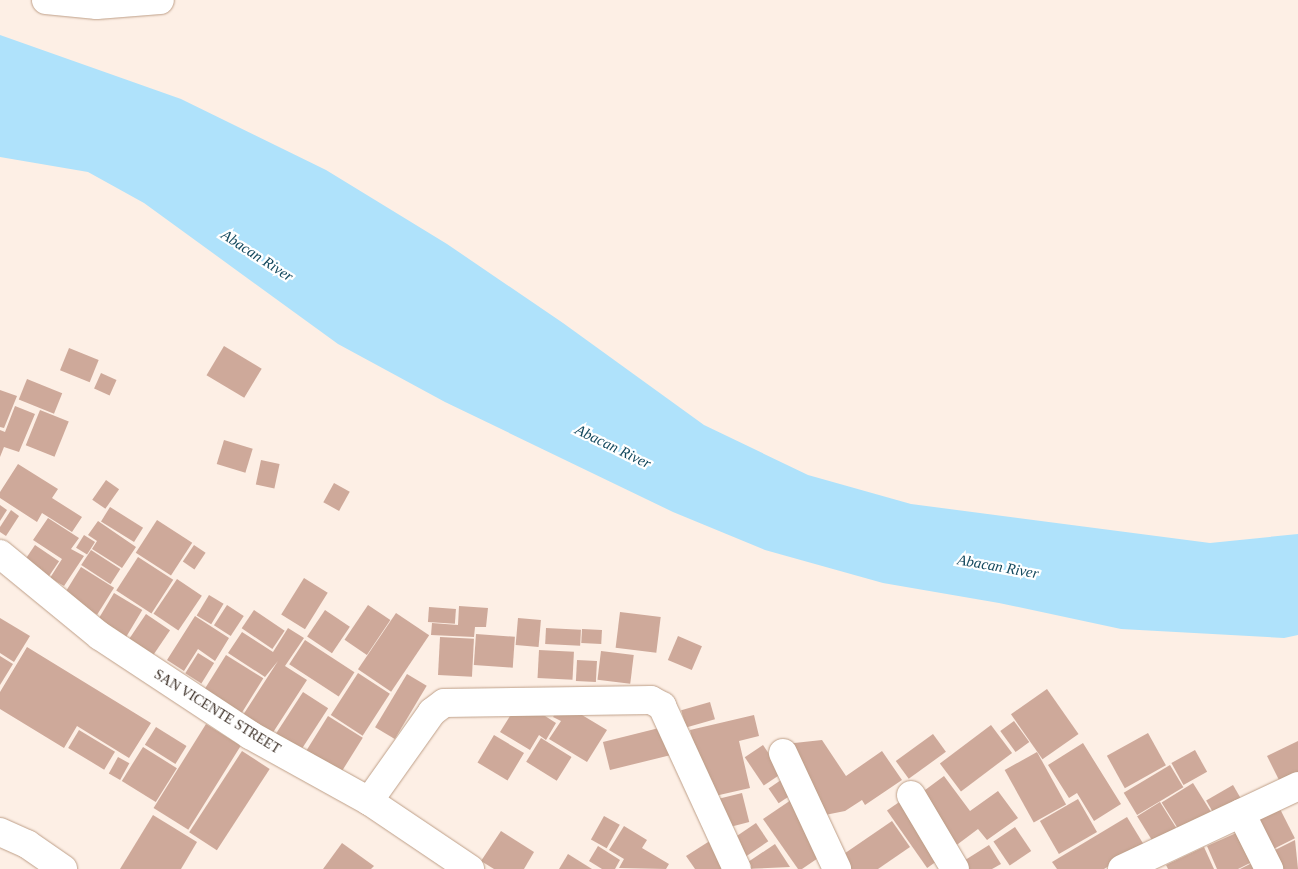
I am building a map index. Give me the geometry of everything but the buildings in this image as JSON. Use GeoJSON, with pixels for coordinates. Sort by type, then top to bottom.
{"type":"FeatureCollection","features":[{"type":"Feature","properties":{"kind":"street"},"geometry":{"type":"LineString","coordinates":[[46,0],[97,5],[160,0]]}},
{"type":"Feature","properties":{"kind":"street","name":"SAN VICENTE STREET"},"geometry":{"type":"LineString","coordinates":[[0,554],[100,636],[250,735],[370,801],[470,869]]}},
{"type":"Feature","properties":{"kind":"street"},"geometry":{"type":"LineString","coordinates":[[370,801],[432,712],[444,703],[651,700],[662,706],[738,869]]}},
{"type":"Feature","properties":{"kind":"street"},"geometry":{"type":"LineString","coordinates":[[784,753],[838,869]]}},
{"type":"Feature","properties":{"kind":"street"},"geometry":{"type":"LineString","coordinates":[[1122,869],[1158,861],[1241,813],[1298,786]]}},
{"type":"Feature","properties":{"kind":"street"},"geometry":{"type":"LineString","coordinates":[[912,795],[955,869]]}},
{"type":"Feature","properties":{"kind":"street"},"geometry":{"type":"LineString","coordinates":[[1241,813],[1269,869]]}},
{"type":"Feature","properties":{"kind":"street"},"geometry":{"type":"LineString","coordinates":[[0,832],[27,844],[63,869]]}},
{"type":"Feature","properties":{"kind":"water","name":"Abacan River"},"geometry":{"type":"Polygon","coordinates":[[[0,35],[181,99],[326,170],[447,244],[563,323],[704,425],[808,475],[911,504],[1210,543],[1298,534],[1298,635],[1284,638],[1121,629],[999,603],[883,583],[765,550],[673,512],[445,402],[338,344],[144,203],[88,172],[0,157],[0,35]]]}}]}
